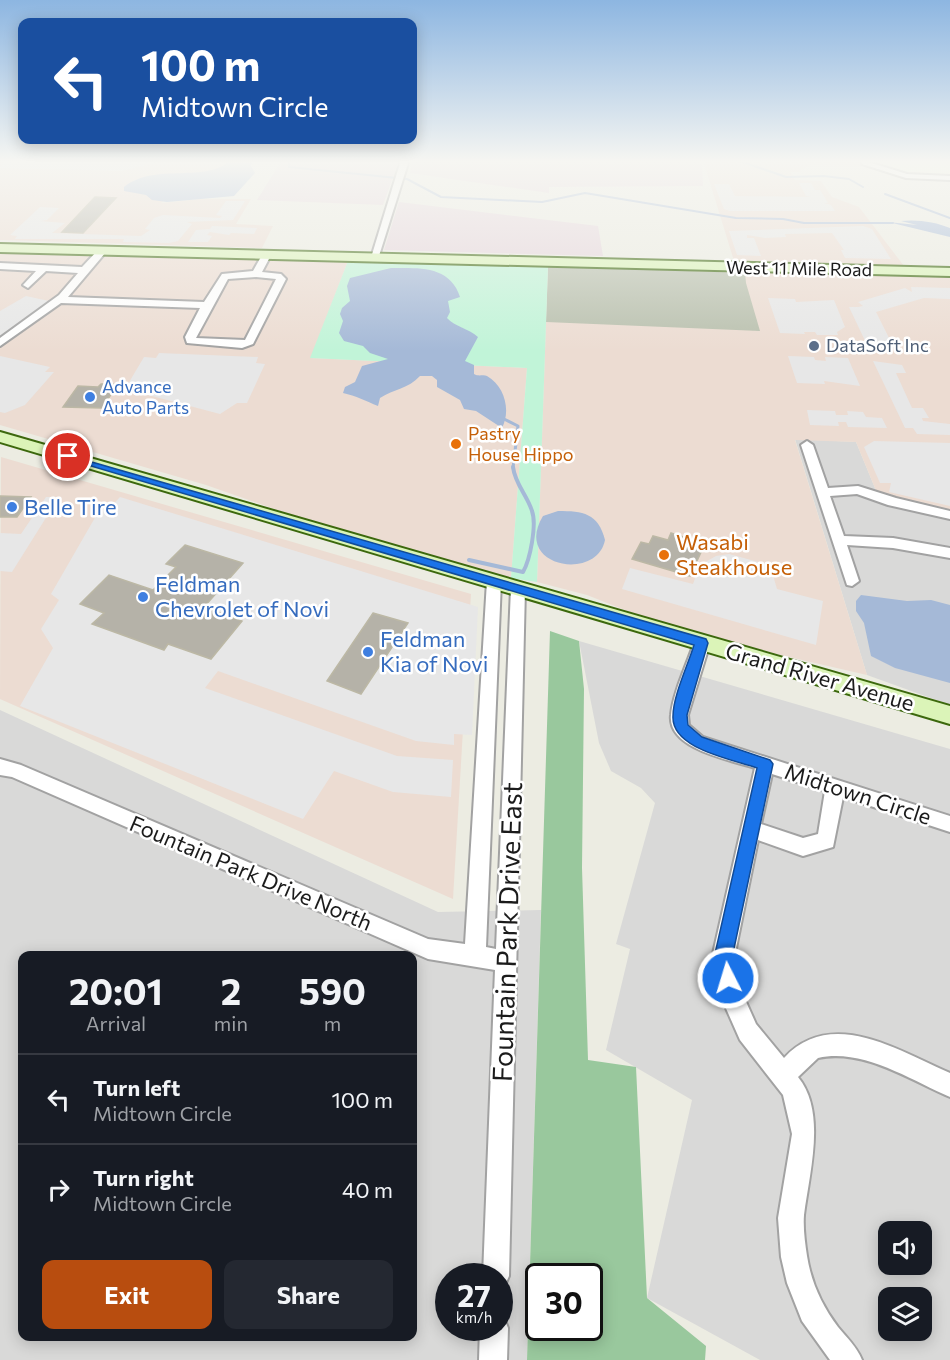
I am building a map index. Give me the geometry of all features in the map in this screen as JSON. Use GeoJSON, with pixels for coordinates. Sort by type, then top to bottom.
{"type":"FeatureCollection","features":[{"type":"Feature","properties":{"kind":"street"},"geometry":{"type":"LineString","coordinates":[[373,259],[384,223]]}},
{"type":"Feature","properties":{"kind":"street","name":"West 11 Mile Road"},"geometry":{"type":"LineString","coordinates":[[0,248],[265,257],[950,272]]}},
{"type":"Feature","properties":{"kind":"street"},"geometry":{"type":"LineString","coordinates":[[0,343],[59,300],[101,252]]}},
{"type":"Feature","properties":{"kind":"street"},"geometry":{"type":"LineString","coordinates":[[256,274],[265,257]]}},
{"type":"Feature","properties":{"kind":"street"},"geometry":{"type":"LineString","coordinates":[[0,266],[85,270]]}},
{"type":"Feature","properties":{"kind":"street"},"geometry":{"type":"LineString","coordinates":[[28,285],[44,268]]}},
{"type":"Feature","properties":{"kind":"street"},"geometry":{"type":"LineString","coordinates":[[256,274],[278,276],[281,279],[249,342],[242,345],[191,341],[190,337],[207,305],[225,276],[256,274]]}},
{"type":"Feature","properties":{"kind":"street"},"geometry":{"type":"LineString","coordinates":[[59,300],[207,305]]}},
{"type":"Feature","properties":{"kind":"street","name":"Grand River Avenue"},"geometry":{"type":"LineString","coordinates":[[3,441],[494,581],[950,715]]}},
{"type":"Feature","properties":{"kind":"street"},"geometry":{"type":"LineString","coordinates":[[807,445],[852,581]]}},
{"type":"Feature","properties":{"kind":"street"},"geometry":{"type":"LineString","coordinates":[[823,492],[858,490],[893,502],[950,515]]}},
{"type":"Feature","properties":{"kind":"street"},"geometry":{"type":"LineString","coordinates":[[838,540],[893,543],[950,553]]}},
{"type":"Feature","properties":{"kind":"street","name":"Fountain Park Drive East"},"geometry":{"type":"LineString","coordinates":[[475,957],[494,581]]}},
{"type":"Feature","properties":{"kind":"street","name":"Fountain Park Drive East"},"geometry":{"type":"LineString","coordinates":[[496,1263],[508,961],[518,588]]}},
{"type":"Feature","properties":{"kind":"street","name":"Midtown Circle"},"geometry":{"type":"LineString","coordinates":[[702,643],[680,715],[681,728],[697,742],[950,824]]}},
{"type":"Feature","properties":{"kind":"street","name":"Midtown Circle"},"geometry":{"type":"LineString","coordinates":[[765,764],[723,958],[732,998],[748,1032],[794,1090],[804,1134],[791,1218],[794,1257],[800,1283],[812,1311],[827,1335],[848,1360]]}},
{"type":"Feature","properties":{"kind":"street","name":"Fountain Park Drive North"},"geometry":{"type":"LineString","coordinates":[[0,768],[15,770],[190,848],[428,949],[508,961]]}},
{"type":"Feature","properties":{"kind":"street"},"geometry":{"type":"LineString","coordinates":[[751,829],[803,847],[826,842],[835,787]]}},
{"type":"Feature","properties":{"kind":"street"},"geometry":{"type":"LineString","coordinates":[[783,1076],[812,1048],[831,1043],[852,1047],[950,1085]]}},
{"type":"Feature","properties":{"kind":"street"},"geometry":{"type":"LineString","coordinates":[[493,1360],[494,1341]]}},
{"type":"Feature","properties":{"kind":"shaded area"},"geometry":{"type":"Polygon","coordinates":[[[0,223],[236,223],[273,226],[262,248],[0,240],[0,223]]]}},
{"type":"Feature","properties":{"kind":"shaded area"},"geometry":{"type":"Polygon","coordinates":[[[22,223],[64,223],[52,233],[141,236],[150,230],[145,229],[150,223],[192,224],[178,241],[169,243],[123,242],[124,239],[15,239],[17,236],[10,235],[22,223]]]}},
{"type":"Feature","properties":{"kind":"shaded area"},"geometry":{"type":"Polygon","coordinates":[[[392,223],[577,223],[598,226],[603,256],[384,250],[392,223]]]}},
{"type":"Feature","properties":{"kind":"shaded area"},"geometry":{"type":"Polygon","coordinates":[[[722,223],[872,223],[904,266],[734,261],[722,223]]]}},
{"type":"Feature","properties":{"kind":"shaded area"},"geometry":{"type":"Polygon","coordinates":[[[212,226],[257,228],[254,234],[231,233],[229,235],[210,232],[207,235],[212,236],[208,242],[188,242],[196,230],[210,229],[212,226]]]}},
{"type":"Feature","properties":{"kind":"shaded area"},"geometry":{"type":"Polygon","coordinates":[[[863,226],[872,229],[891,259],[845,258],[841,250],[844,250],[832,233],[785,234],[786,237],[765,238],[747,235],[747,238],[754,238],[761,256],[737,255],[729,231],[863,226]]]}},
{"type":"Feature","properties":{"kind":"shaded area"},"geometry":{"type":"Polygon","coordinates":[[[0,252],[348,261],[311,358],[527,368],[511,578],[289,514],[206,485],[0,425],[0,252]]]}},
{"type":"Feature","properties":{"kind":"shaded area"},"geometry":{"type":"Polygon","coordinates":[[[348,261],[548,266],[537,582],[511,578],[527,368],[310,358],[348,261]]]}},
{"type":"Feature","properties":{"kind":"shaded area"},"geometry":{"type":"Polygon","coordinates":[[[548,266],[950,275],[950,512],[877,493],[856,442],[795,440],[867,675],[776,654],[640,616],[587,595],[537,582],[548,266]]]}},
{"type":"Feature","properties":{"kind":"shaded area"},"geometry":{"type":"Polygon","coordinates":[[[548,266],[745,273],[760,331],[546,322],[548,266]]]}},
{"type":"Feature","properties":{"kind":"shaded area"},"geometry":{"type":"Polygon","coordinates":[[[911,287],[950,288],[950,299],[924,298],[876,312],[894,348],[868,347],[849,307],[863,306],[858,302],[905,288],[912,292],[911,287]]]}},
{"type":"Feature","properties":{"kind":"shaded area"},"geometry":{"type":"Polygon","coordinates":[[[26,296],[49,301],[0,336],[0,311],[26,296]]]}},
{"type":"Feature","properties":{"kind":"shaded area"},"geometry":{"type":"Polygon","coordinates":[[[768,298],[795,299],[796,302],[834,300],[845,327],[837,332],[838,335],[817,335],[815,332],[780,333],[768,298]]]}},
{"type":"Feature","properties":{"kind":"shaded area"},"geometry":{"type":"Polygon","coordinates":[[[159,353],[258,357],[256,363],[265,364],[247,403],[237,403],[220,414],[133,391],[139,387],[137,384],[128,384],[144,357],[156,358],[159,353]]]}},
{"type":"Feature","properties":{"kind":"shaded area"},"geometry":{"type":"Polygon","coordinates":[[[0,356],[50,367],[45,372],[54,372],[25,405],[5,413],[0,412],[0,356]]]}},
{"type":"Feature","properties":{"kind":"shaded area"},"geometry":{"type":"Polygon","coordinates":[[[788,356],[814,357],[815,360],[826,361],[825,357],[848,358],[860,386],[824,381],[825,384],[797,383],[788,356]]]}},
{"type":"Feature","properties":{"kind":"shaded area"},"geometry":{"type":"Polygon","coordinates":[[[873,361],[902,365],[906,373],[896,373],[912,408],[923,408],[929,418],[922,418],[923,421],[950,424],[950,435],[917,434],[913,428],[905,428],[873,361]]]}},
{"type":"Feature","properties":{"kind":"shaded area"},"geometry":{"type":"Polygon","coordinates":[[[807,410],[835,411],[836,415],[848,415],[847,411],[863,412],[866,417],[882,418],[887,428],[848,427],[846,422],[838,422],[839,426],[810,425],[807,410]]]}},
{"type":"Feature","properties":{"kind":"shaded area"},"geometry":{"type":"Polygon","coordinates":[[[795,439],[856,442],[877,493],[950,518],[950,705],[867,675],[795,439]]]}},
{"type":"Feature","properties":{"kind":"shaded area"},"geometry":{"type":"Polygon","coordinates":[[[874,441],[950,443],[950,506],[889,492],[891,483],[880,483],[864,447],[874,441]]]}},
{"type":"Feature","properties":{"kind":"shaded area"},"geometry":{"type":"Polygon","coordinates":[[[1,457],[471,594],[453,899],[0,699],[1,457]]]}},
{"type":"Feature","properties":{"kind":"shaded area"},"geometry":{"type":"Polygon","coordinates":[[[46,497],[59,497],[12,572],[0,571],[0,533],[21,534],[46,497]]]}},
{"type":"Feature","properties":{"kind":"shaded area"},"geometry":{"type":"Polygon","coordinates":[[[120,497],[478,607],[472,735],[454,734],[454,745],[416,741],[218,671],[205,688],[397,756],[453,760],[451,797],[393,792],[334,771],[303,819],[20,706],[53,648],[41,629],[59,600],[51,594],[100,509],[108,510],[120,497]],[[185,545],[167,564],[176,567],[153,590],[109,575],[81,604],[104,613],[93,624],[164,650],[173,638],[186,650],[211,659],[242,621],[194,603],[206,590],[217,592],[243,563],[185,545]],[[373,613],[328,682],[361,694],[407,623],[373,613]]]}},
{"type":"Feature","properties":{"kind":"shaded area"},"geometry":{"type":"Polygon","coordinates":[[[729,554],[770,565],[777,589],[823,601],[816,645],[622,589],[630,568],[693,584],[700,565],[716,556],[729,554]]]}},
{"type":"Feature","properties":{"kind":"shaded area"},"geometry":{"type":"Polygon","coordinates":[[[579,641],[950,749],[950,1360],[760,1360],[647,1298],[692,1100],[606,1050],[630,949],[616,944],[655,803],[641,788],[611,771],[599,743],[579,641]]]}},
{"type":"Feature","properties":{"kind":"shaded area"},"geometry":{"type":"Polygon","coordinates":[[[0,710],[438,912],[541,910],[530,1263],[525,1263],[525,1341],[528,1341],[527,1360],[0,1360],[0,710]]]}},
{"type":"Feature","properties":{"kind":"green space"},"geometry":{"type":"Polygon","coordinates":[[[550,631],[579,641],[584,689],[582,868],[588,1060],[636,1067],[647,1298],[706,1346],[705,1360],[527,1360],[528,1341],[603,1341],[603,1263],[530,1263],[550,631]]]}},
{"type":"Feature","properties":{"kind":"water"},"geometry":{"type":"Polygon","coordinates":[[[894,223],[917,225],[911,223],[945,226],[950,228],[950,237],[894,223]]]}},
{"type":"Feature","properties":{"kind":"water"},"geometry":{"type":"Polygon","coordinates":[[[391,268],[432,270],[449,279],[455,287],[460,297],[448,301],[450,312],[447,318],[478,337],[465,361],[474,365],[474,374],[487,376],[502,392],[506,414],[502,428],[476,411],[464,409],[460,400],[437,387],[437,380],[432,376],[420,376],[411,384],[385,395],[380,398],[378,406],[343,393],[345,387],[355,382],[362,366],[388,359],[370,353],[363,346],[344,341],[339,333],[343,321],[340,314],[342,308],[350,301],[347,286],[350,278],[391,268]]]}},
{"type":"Feature","properties":{"kind":"water"},"geometry":{"type":"Polygon","coordinates":[[[558,511],[582,513],[594,519],[605,540],[599,553],[588,561],[574,564],[559,563],[547,557],[538,547],[536,533],[543,516],[558,511]]]}},
{"type":"Feature","properties":{"kind":"water"},"geometry":{"type":"Polygon","coordinates":[[[861,595],[907,601],[931,600],[950,605],[950,683],[895,668],[871,656],[864,623],[856,611],[856,601],[861,595]]]}},
{"type":"Feature","properties":{"kind":"building"},"geometry":{"type":"Polygon","coordinates":[[[70,223],[92,223],[83,233],[62,232],[70,223]]]}},
{"type":"Feature","properties":{"kind":"building","name":"Advance Auto Parts"},"geometry":{"type":"Polygon","coordinates":[[[101,384],[118,384],[102,408],[63,407],[78,386],[98,387],[101,384]]]}},
{"type":"Feature","properties":{"kind":"building","name":"Belle Tire"},"geometry":{"type":"Polygon","coordinates":[[[0,496],[31,497],[17,517],[0,517],[0,496]]]}},
{"type":"Feature","properties":{"kind":"building","name":"Wasabi Steakhouse"},"geometry":{"type":"Polygon","coordinates":[[[671,533],[693,540],[690,547],[702,550],[690,576],[632,559],[641,542],[649,544],[653,536],[668,540],[671,533]]]}},
{"type":"Feature","properties":{"kind":"building","name":"Feldman Chevrolet of Novi"},"geometry":{"type":"Polygon","coordinates":[[[185,545],[243,563],[204,607],[242,621],[211,659],[168,644],[164,650],[92,624],[104,613],[80,604],[109,575],[153,590],[176,567],[166,564],[185,545]]]}},
{"type":"Feature","properties":{"kind":"building","name":"Feldman Kia of Novi"},"geometry":{"type":"Polygon","coordinates":[[[373,613],[408,623],[361,694],[327,681],[373,613]]]}},
{"type":"Feature","properties":{"kind":"waterway"},"geometry":{"type":"LineString","coordinates":[[504,419],[518,426],[513,467]]}},
{"type":"Feature","properties":{"kind":"waterway"},"geometry":{"type":"LineString","coordinates":[[469,560],[523,572],[526,567],[532,542],[533,517],[513,467]]}},
{"type":"Feature","properties":{"kind":"place","name":"DataSoft Inc"},"geometry":{"type":"Point","coordinates":[814,346]}},
{"type":"Feature","properties":{"kind":"place","name":"Advance Auto Parts"},"geometry":{"type":"Point","coordinates":[90,397]}},
{"type":"Feature","properties":{"kind":"place","name":"Pastry House Hippo"},"geometry":{"type":"Point","coordinates":[456,444]}},
{"type":"Feature","properties":{"kind":"place","name":"Belle Tire"},"geometry":{"type":"Point","coordinates":[12,507]}},
{"type":"Feature","properties":{"kind":"place","name":"Wasabi Steakhouse"},"geometry":{"type":"Point","coordinates":[664,555]}},
{"type":"Feature","properties":{"kind":"place","name":"Feldman Chevrolet of Novi"},"geometry":{"type":"Point","coordinates":[143,597]}},
{"type":"Feature","properties":{"kind":"place","name":"Feldman Kia of Novi"},"geometry":{"type":"Point","coordinates":[368,652]}},
{"type":"Feature","properties":{"kind":"route"},"geometry":{"type":"LineString","coordinates":[[68,456],[702,643],[680,715],[681,728],[697,742],[765,764],[723,958],[728,978]]}}]}
